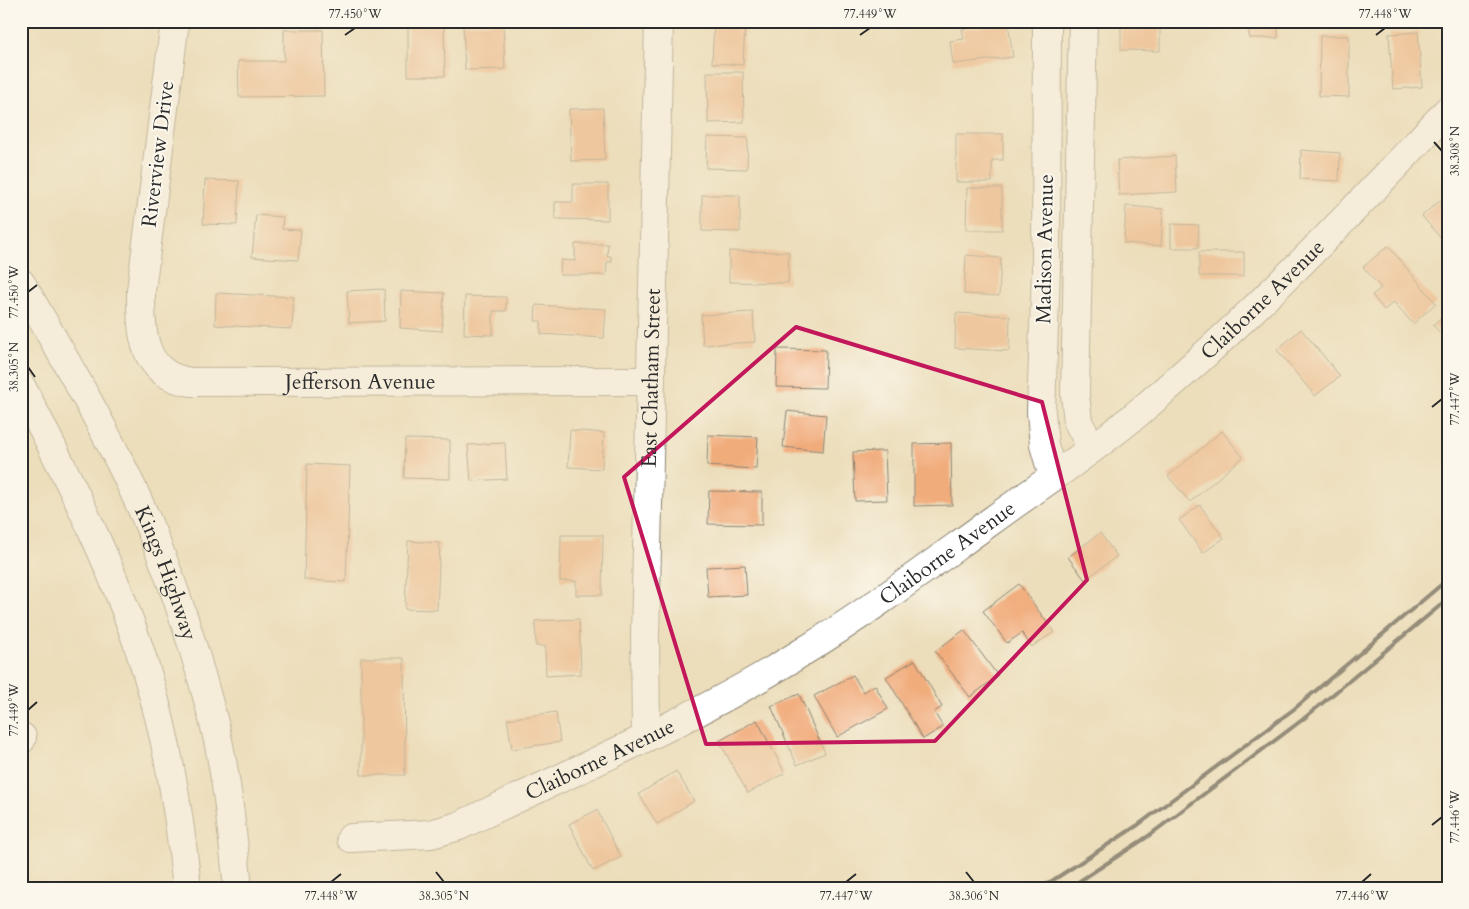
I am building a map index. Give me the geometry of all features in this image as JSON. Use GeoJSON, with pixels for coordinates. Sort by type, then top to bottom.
{"type":"FeatureCollection","features":[{"type":"Feature","properties":{"kind":"street","name":"Riverview Drive"},"geometry":{"type":"LineString","coordinates":[[141,286],[175,21]]}},
{"type":"Feature","properties":{"kind":"street","name":"East Chatham Street"},"geometry":{"type":"LineString","coordinates":[[646,736],[645,636],[660,21]]}},
{"type":"Feature","properties":{"kind":"street","name":"Madison Avenue"},"geometry":{"type":"LineString","coordinates":[[1047,21],[1046,269],[1041,412],[1044,445],[1053,476]]}},
{"type":"Feature","properties":{"kind":"street","name":"Madison Avenue"},"geometry":{"type":"LineString","coordinates":[[1083,21],[1075,394],[1078,422],[1092,448]]}},
{"type":"Feature","properties":{"kind":"street","name":"Claiborne Avenue"},"geometry":{"type":"LineString","coordinates":[[351,838],[431,834],[459,826],[708,706],[801,654],[898,588],[1138,414],[1235,327],[1355,210],[1448,110]]}},
{"type":"Feature","properties":{"kind":"street","name":"Kings Highway"},"geometry":{"type":"LineString","coordinates":[[21,283],[75,376],[120,464],[163,559],[189,635],[214,721],[227,790],[238,888]]}},
{"type":"Feature","properties":{"kind":"street","name":"Jefferson Avenue"},"geometry":{"type":"LineString","coordinates":[[141,286],[141,321],[145,346],[152,361],[164,373],[180,380],[651,381]]}},
{"type":"Feature","properties":{"kind":"street"},"geometry":{"type":"LineString","coordinates":[[21,386],[78,498],[117,587],[149,680],[169,763],[181,830],[187,888]]}},
{"type":"Feature","properties":{"kind":"highlighted area"},"geometry":{"type":"Polygon","coordinates":[[[796,327],[1042,402],[1087,580],[935,741],[706,744],[624,477],[796,327]]]}},
{"type":"Feature","properties":{"kind":"building"},"geometry":{"type":"Polygon","coordinates":[[[714,21],[745,22],[743,65],[712,63],[714,21]]]}},
{"type":"Feature","properties":{"kind":"building"},"geometry":{"type":"Polygon","coordinates":[[[1121,21],[1160,21],[1160,51],[1121,50],[1121,21]]]}},
{"type":"Feature","properties":{"kind":"building"},"geometry":{"type":"Polygon","coordinates":[[[1249,21],[1278,21],[1278,38],[1249,38],[1249,21]]]}},
{"type":"Feature","properties":{"kind":"building"},"geometry":{"type":"Polygon","coordinates":[[[503,23],[505,69],[465,70],[463,24],[503,23]]]}},
{"type":"Feature","properties":{"kind":"building"},"geometry":{"type":"Polygon","coordinates":[[[1008,23],[1013,57],[953,64],[950,41],[964,39],[962,29],[1008,23]]]}},
{"type":"Feature","properties":{"kind":"building"},"geometry":{"type":"Polygon","coordinates":[[[444,25],[445,76],[408,76],[408,26],[444,25]]]}},
{"type":"Feature","properties":{"kind":"building"},"geometry":{"type":"Polygon","coordinates":[[[284,30],[323,30],[324,96],[239,97],[238,61],[284,61],[284,30]]]}},
{"type":"Feature","properties":{"kind":"building"},"geometry":{"type":"Polygon","coordinates":[[[1418,32],[1422,87],[1393,89],[1389,34],[1418,32]]]}},
{"type":"Feature","properties":{"kind":"building"},"geometry":{"type":"Polygon","coordinates":[[[1320,36],[1349,36],[1349,97],[1319,96],[1320,36]]]}},
{"type":"Feature","properties":{"kind":"building"},"geometry":{"type":"Polygon","coordinates":[[[707,72],[743,72],[744,122],[708,123],[707,72]]]}},
{"type":"Feature","properties":{"kind":"building"},"geometry":{"type":"Polygon","coordinates":[[[603,108],[605,160],[571,161],[569,109],[603,108]]]}},
{"type":"Feature","properties":{"kind":"building"},"geometry":{"type":"Polygon","coordinates":[[[956,134],[1003,134],[1003,160],[992,160],[992,182],[956,182],[956,134]]]}},
{"type":"Feature","properties":{"kind":"building"},"geometry":{"type":"Polygon","coordinates":[[[707,137],[748,138],[747,169],[706,168],[707,137]]]}},
{"type":"Feature","properties":{"kind":"building"},"geometry":{"type":"Polygon","coordinates":[[[1301,150],[1340,153],[1339,181],[1300,179],[1301,150]]]}},
{"type":"Feature","properties":{"kind":"building"},"geometry":{"type":"Polygon","coordinates":[[[1175,156],[1177,192],[1119,195],[1117,160],[1175,156]]]}},
{"type":"Feature","properties":{"kind":"building"},"geometry":{"type":"Polygon","coordinates":[[[205,180],[239,181],[237,225],[203,224],[205,180]]]}},
{"type":"Feature","properties":{"kind":"building"},"geometry":{"type":"Polygon","coordinates":[[[573,184],[608,184],[608,220],[555,219],[555,202],[573,202],[573,184]]]}},
{"type":"Feature","properties":{"kind":"building"},"geometry":{"type":"Polygon","coordinates":[[[967,188],[1002,188],[1002,230],[966,230],[967,188]]]}},
{"type":"Feature","properties":{"kind":"building"},"geometry":{"type":"Polygon","coordinates":[[[702,195],[740,195],[740,232],[702,231],[702,195]]]}},
{"type":"Feature","properties":{"kind":"building"},"geometry":{"type":"Polygon","coordinates":[[[1446,195],[1448,197],[1448,247],[1422,216],[1446,195]]]}},
{"type":"Feature","properties":{"kind":"building"},"geometry":{"type":"Polygon","coordinates":[[[1126,206],[1163,209],[1161,246],[1124,243],[1126,206]]]}},
{"type":"Feature","properties":{"kind":"building"},"geometry":{"type":"Polygon","coordinates":[[[256,215],[283,217],[282,229],[301,230],[298,260],[252,257],[256,215]]]}},
{"type":"Feature","properties":{"kind":"building"},"geometry":{"type":"Polygon","coordinates":[[[1171,224],[1199,225],[1198,248],[1171,248],[1171,224]]]}},
{"type":"Feature","properties":{"kind":"building"},"geometry":{"type":"Polygon","coordinates":[[[575,244],[608,244],[607,256],[611,256],[612,262],[607,262],[606,275],[560,275],[561,260],[575,261],[575,244]]]}},
{"type":"Feature","properties":{"kind":"building"},"geometry":{"type":"Polygon","coordinates":[[[1388,246],[1436,303],[1413,324],[1394,302],[1384,310],[1372,295],[1381,288],[1363,267],[1388,246]]]}},
{"type":"Feature","properties":{"kind":"building"},"geometry":{"type":"Polygon","coordinates":[[[729,251],[789,252],[788,283],[729,282],[729,251]]]}},
{"type":"Feature","properties":{"kind":"building"},"geometry":{"type":"Polygon","coordinates":[[[1199,252],[1244,252],[1244,276],[1199,276],[1199,252]]]}},
{"type":"Feature","properties":{"kind":"building"},"geometry":{"type":"Polygon","coordinates":[[[966,255],[1001,258],[999,296],[964,294],[966,255]]]}},
{"type":"Feature","properties":{"kind":"building"},"geometry":{"type":"Polygon","coordinates":[[[384,289],[385,321],[349,323],[347,291],[384,289]]]}},
{"type":"Feature","properties":{"kind":"building"},"geometry":{"type":"Polygon","coordinates":[[[401,291],[444,293],[442,331],[400,328],[401,291]]]}},
{"type":"Feature","properties":{"kind":"building"},"geometry":{"type":"Polygon","coordinates":[[[216,293],[294,297],[292,329],[215,325],[216,293]]]}},
{"type":"Feature","properties":{"kind":"building"},"geometry":{"type":"Polygon","coordinates":[[[465,296],[506,297],[506,311],[493,311],[493,335],[464,334],[465,296]]]}},
{"type":"Feature","properties":{"kind":"building"},"geometry":{"type":"Polygon","coordinates":[[[536,305],[606,309],[604,338],[541,334],[541,321],[535,321],[536,305]]]}},
{"type":"Feature","properties":{"kind":"building"},"geometry":{"type":"Polygon","coordinates":[[[1448,311],[1448,342],[1433,325],[1448,311]]]}},
{"type":"Feature","properties":{"kind":"building"},"geometry":{"type":"Polygon","coordinates":[[[753,312],[755,342],[703,345],[701,315],[753,312]]]}},
{"type":"Feature","properties":{"kind":"building"},"geometry":{"type":"Polygon","coordinates":[[[956,313],[1010,316],[1009,351],[955,348],[956,313]]]}},
{"type":"Feature","properties":{"kind":"building"},"geometry":{"type":"Polygon","coordinates":[[[1301,329],[1340,376],[1315,396],[1277,350],[1301,329]]]}},
{"type":"Feature","properties":{"kind":"building"},"geometry":{"type":"Polygon","coordinates":[[[777,349],[826,350],[825,388],[776,387],[777,349]]]}},
{"type":"Feature","properties":{"kind":"building"},"geometry":{"type":"Polygon","coordinates":[[[787,411],[826,415],[823,451],[783,447],[787,411]]]}},
{"type":"Feature","properties":{"kind":"building"},"geometry":{"type":"Polygon","coordinates":[[[570,430],[604,433],[602,469],[568,467],[570,430]]]}},
{"type":"Feature","properties":{"kind":"building"},"geometry":{"type":"Polygon","coordinates":[[[1222,431],[1243,457],[1190,502],[1168,476],[1222,431]]]}},
{"type":"Feature","properties":{"kind":"building"},"geometry":{"type":"Polygon","coordinates":[[[708,435],[758,437],[756,469],[707,466],[708,435]]]}},
{"type":"Feature","properties":{"kind":"building"},"geometry":{"type":"Polygon","coordinates":[[[405,439],[450,440],[450,479],[404,478],[405,439]]]}},
{"type":"Feature","properties":{"kind":"building"},"geometry":{"type":"Polygon","coordinates":[[[505,443],[507,479],[471,481],[468,445],[505,443]]]}},
{"type":"Feature","properties":{"kind":"building"},"geometry":{"type":"Polygon","coordinates":[[[951,443],[952,505],[914,506],[914,444],[951,443]]]}},
{"type":"Feature","properties":{"kind":"building"},"geometry":{"type":"Polygon","coordinates":[[[885,451],[887,500],[855,501],[853,452],[885,451]]]}},
{"type":"Feature","properties":{"kind":"building"},"geometry":{"type":"Polygon","coordinates":[[[307,464],[350,466],[346,582],[304,580],[307,464]]]}},
{"type":"Feature","properties":{"kind":"building"},"geometry":{"type":"Polygon","coordinates":[[[709,491],[762,492],[762,525],[708,524],[709,491]]]}},
{"type":"Feature","properties":{"kind":"building"},"geometry":{"type":"Polygon","coordinates":[[[1200,505],[1224,538],[1203,553],[1179,520],[1200,505]]]}},
{"type":"Feature","properties":{"kind":"building"},"geometry":{"type":"Polygon","coordinates":[[[1100,533],[1117,556],[1085,580],[1068,557],[1100,533]]]}},
{"type":"Feature","properties":{"kind":"building"},"geometry":{"type":"Polygon","coordinates":[[[561,535],[603,535],[602,595],[576,595],[576,581],[560,581],[561,535]]]}},
{"type":"Feature","properties":{"kind":"building"},"geometry":{"type":"Polygon","coordinates":[[[408,541],[440,543],[437,610],[405,609],[408,541]]]}},
{"type":"Feature","properties":{"kind":"building"},"geometry":{"type":"Polygon","coordinates":[[[745,565],[747,595],[708,597],[706,567],[745,565]]]}},
{"type":"Feature","properties":{"kind":"building"},"geometry":{"type":"Polygon","coordinates":[[[1019,584],[1054,632],[1032,647],[1022,633],[1007,643],[983,611],[1019,584]]]}},
{"type":"Feature","properties":{"kind":"building"},"geometry":{"type":"Polygon","coordinates":[[[579,619],[581,674],[546,676],[545,646],[536,646],[535,621],[579,619]]]}},
{"type":"Feature","properties":{"kind":"building"},"geometry":{"type":"Polygon","coordinates":[[[964,630],[998,676],[970,697],[935,651],[964,630]]]}},
{"type":"Feature","properties":{"kind":"building"},"geometry":{"type":"Polygon","coordinates":[[[361,658],[404,658],[405,775],[361,775],[361,658]]]}},
{"type":"Feature","properties":{"kind":"building"},"geometry":{"type":"Polygon","coordinates":[[[915,660],[942,707],[934,712],[943,727],[923,739],[886,677],[915,660]]]}},
{"type":"Feature","properties":{"kind":"building"},"geometry":{"type":"Polygon","coordinates":[[[853,675],[863,692],[875,685],[888,709],[837,737],[814,696],[853,675]]]}},
{"type":"Feature","properties":{"kind":"building"},"geometry":{"type":"Polygon","coordinates":[[[799,694],[825,753],[797,765],[771,706],[799,694]]]}},
{"type":"Feature","properties":{"kind":"building"},"geometry":{"type":"Polygon","coordinates":[[[556,712],[560,742],[512,749],[507,719],[556,712]]]}},
{"type":"Feature","properties":{"kind":"building"},"geometry":{"type":"Polygon","coordinates":[[[757,720],[785,773],[748,793],[719,741],[757,720]]]}},
{"type":"Feature","properties":{"kind":"building"},"geometry":{"type":"Polygon","coordinates":[[[676,771],[694,801],[657,824],[639,794],[676,771]]]}},
{"type":"Feature","properties":{"kind":"building"},"geometry":{"type":"Polygon","coordinates":[[[597,810],[621,857],[593,871],[569,824],[597,810]]]}},
{"type":"Feature","properties":{"kind":"railway"},"geometry":{"type":"LineString","coordinates":[[1041,888],[1138,825],[1294,709],[1448,579]]}},
{"type":"Feature","properties":{"kind":"railway"},"geometry":{"type":"LineString","coordinates":[[1069,888],[1147,837],[1302,720],[1448,599]]}}]}
